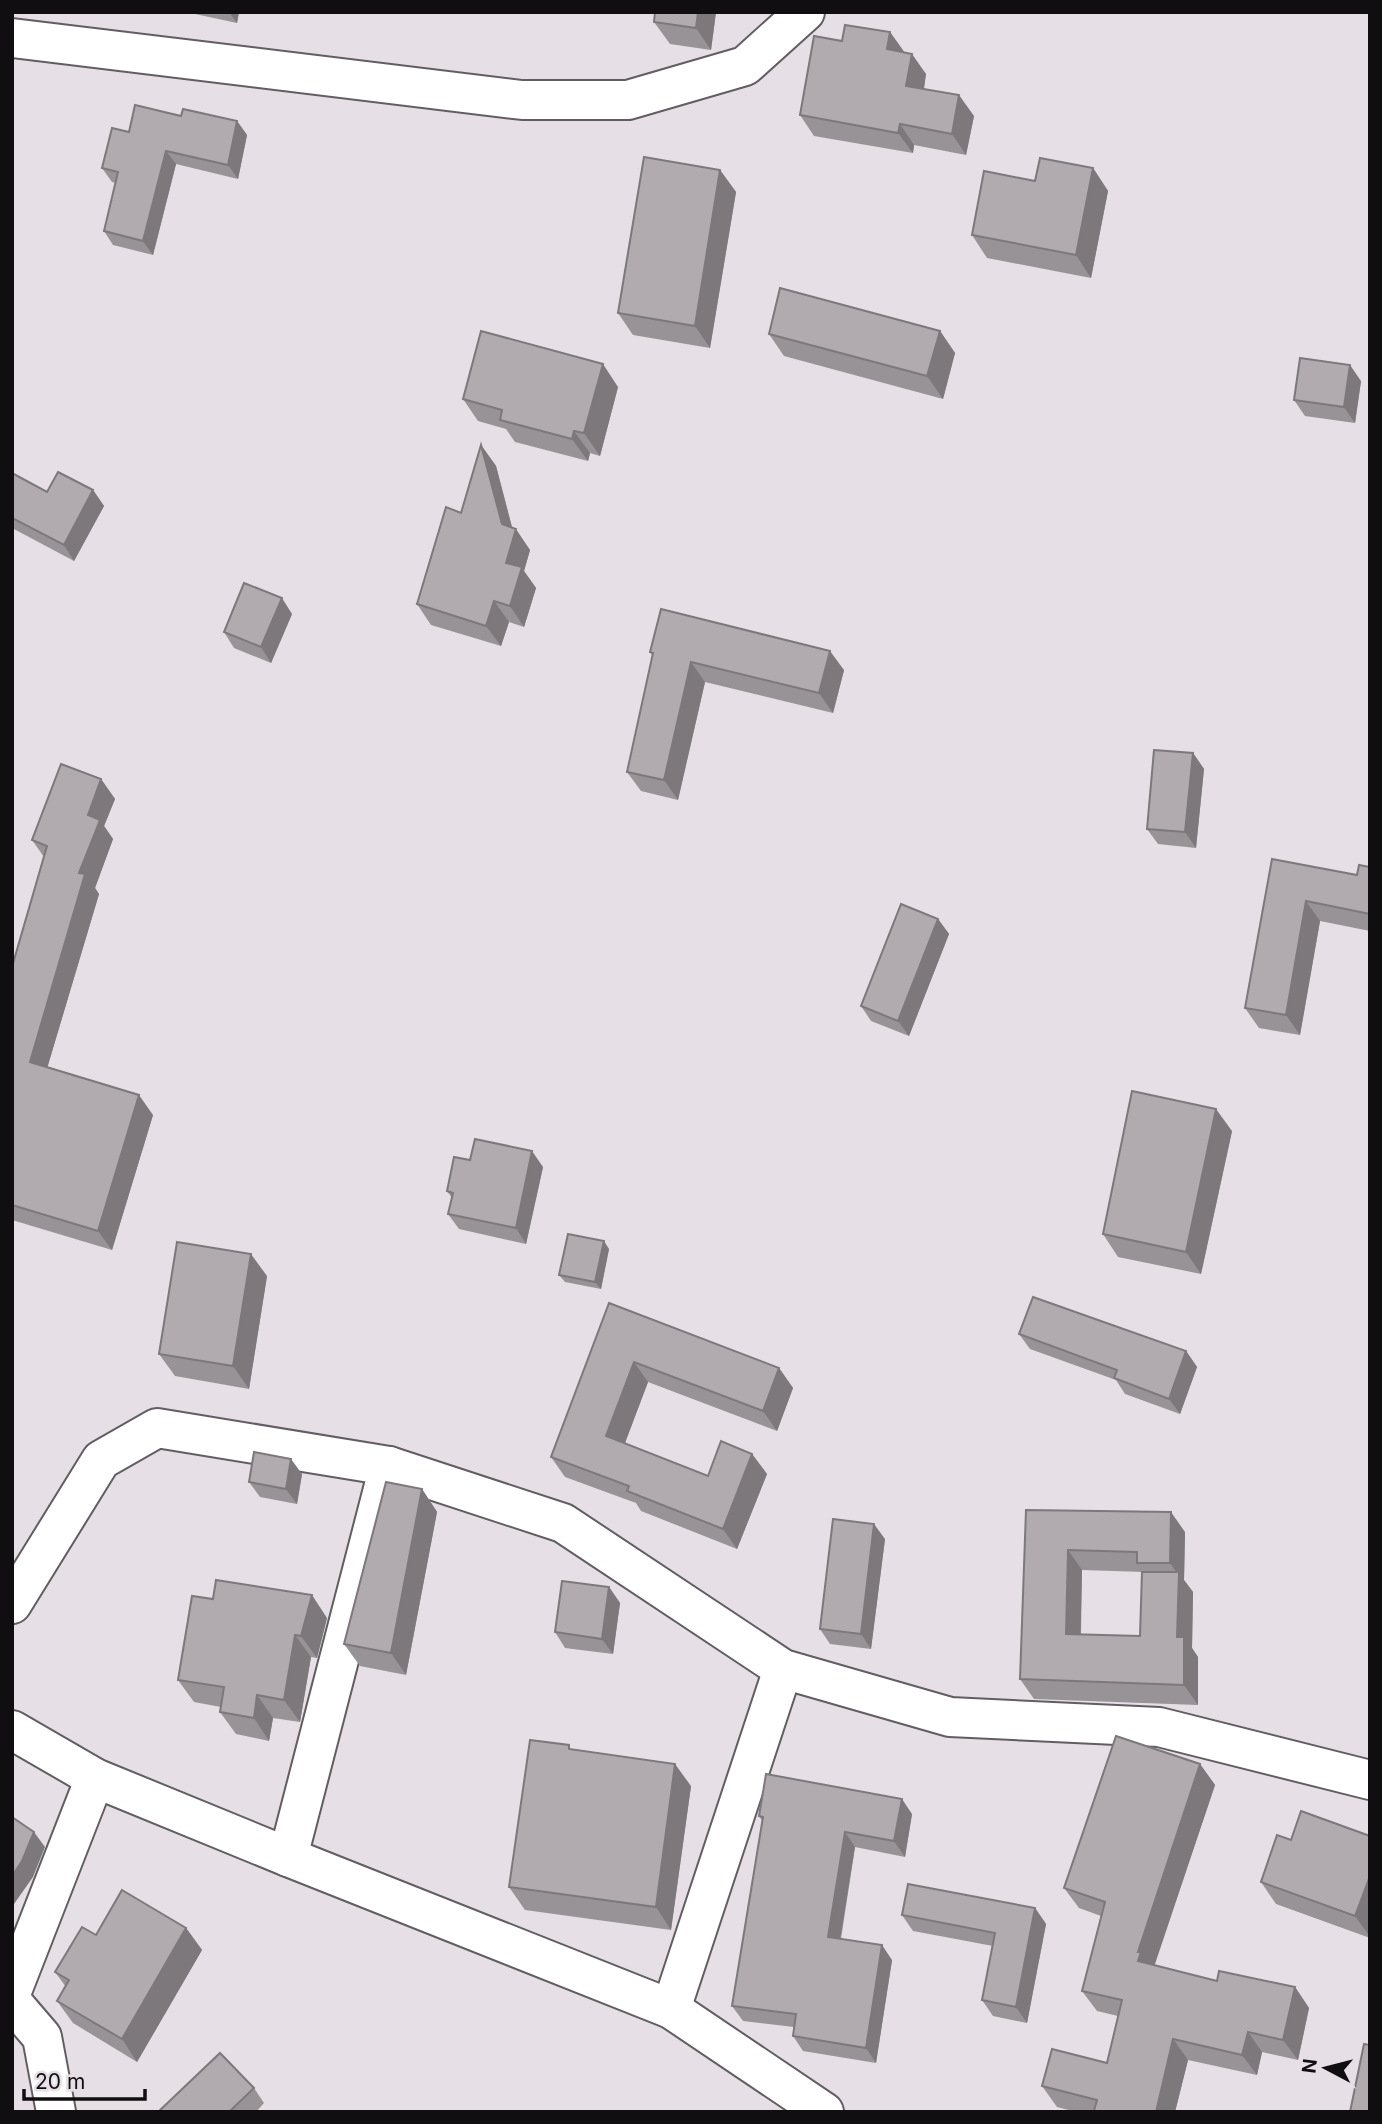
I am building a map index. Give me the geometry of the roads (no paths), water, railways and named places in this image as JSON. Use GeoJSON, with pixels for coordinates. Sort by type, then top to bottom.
{"type":"FeatureCollection","features":[{"type":"Feature","properties":{"kind":"street"},"geometry":{"type":"LineString","coordinates":[[12,38],[522,100],[628,100],[745,66],[805,12]]}},
{"type":"Feature","properties":{"kind":"street"},"geometry":{"type":"LineString","coordinates":[[12,1604],[101,1460],[157,1428],[389,1466],[563,1523],[783,1669],[950,1717],[1159,1727],[1370,1780]]}},
{"type":"Feature","properties":{"kind":"street"},"geometry":{"type":"LineString","coordinates":[[288,1857],[389,1466]]}},
{"type":"Feature","properties":{"kind":"street"},"geometry":{"type":"LineString","coordinates":[[671,2009],[783,1669]]}},
{"type":"Feature","properties":{"kind":"street"},"geometry":{"type":"LineString","coordinates":[[12,1730],[95,1778],[671,2009],[824,2112]]}},
{"type":"Feature","properties":{"kind":"street"},"geometry":{"type":"LineString","coordinates":[[12,1991],[95,1778]]}},
{"type":"Feature","properties":{"kind":"street"},"geometry":{"type":"LineString","coordinates":[[12,2001],[41,2037],[55,2112]]}}]}
